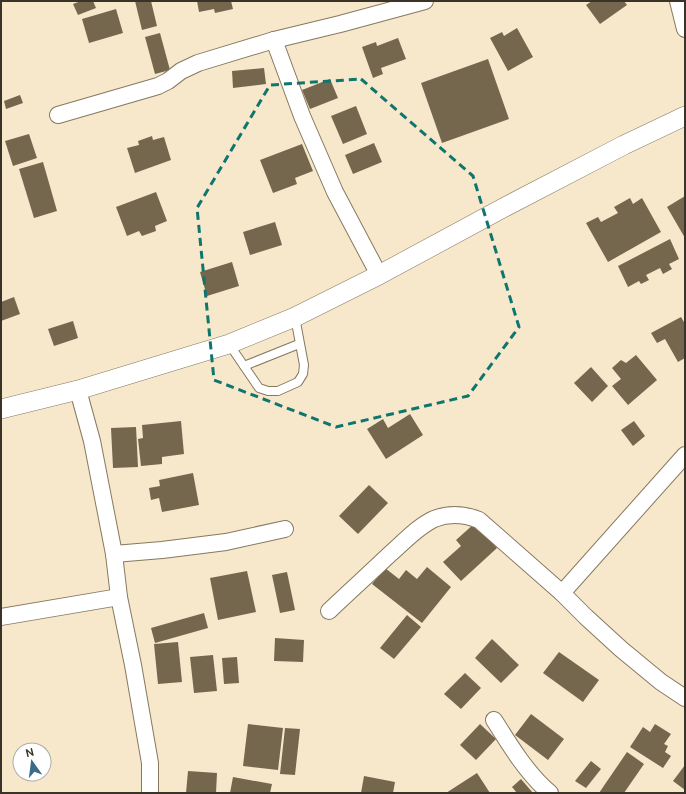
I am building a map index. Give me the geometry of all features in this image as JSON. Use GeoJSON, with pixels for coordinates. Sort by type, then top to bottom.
{"type":"FeatureCollection","features":[{"type":"Feature","properties":{"kind":"street"},"geometry":{"type":"LineString","coordinates":[[58,115],[158,86],[168,81],[181,71],[198,63],[274,40],[425,1]]}},
{"type":"Feature","properties":{"kind":"street"},"geometry":{"type":"LineString","coordinates":[[678,1],[685,29]]}},
{"type":"Feature","properties":{"kind":"street"},"geometry":{"type":"LineString","coordinates":[[274,40],[302,116],[335,192],[379,275]]}},
{"type":"Feature","properties":{"kind":"street"},"geometry":{"type":"LineString","coordinates":[[1,409],[78,390],[229,344],[295,317],[379,275],[624,145],[685,116]]}},
{"type":"Feature","properties":{"kind":"street"},"geometry":{"type":"LineString","coordinates":[[78,390],[93,448],[114,554],[119,597],[133,665],[150,763],[150,793]]}},
{"type":"Feature","properties":{"kind":"street"},"geometry":{"type":"LineString","coordinates":[[562,593],[685,455]]}},
{"type":"Feature","properties":{"kind":"street"},"geometry":{"type":"LineString","coordinates":[[329,610],[414,532],[434,520],[447,515],[457,514],[470,516],[479,520],[562,593],[621,649],[661,682],[685,698]]}},
{"type":"Feature","properties":{"kind":"street"},"geometry":{"type":"LineString","coordinates":[[114,554],[226,542],[285,529]]}},
{"type":"Feature","properties":{"kind":"street"},"geometry":{"type":"LineString","coordinates":[[1,617],[119,597]]}},
{"type":"Feature","properties":{"kind":"street"},"geometry":{"type":"LineString","coordinates":[[494,720],[507,741],[528,769],[550,793]]}},
{"type":"Feature","properties":{"kind":"lane"},"geometry":{"type":"LineString","coordinates":[[229,344],[259,388],[268,391],[278,391],[298,382],[303,374],[304,365],[295,317]]}},
{"type":"Feature","properties":{"kind":"lane"},"geometry":{"type":"LineString","coordinates":[[244,366],[299,344]]}},
{"type":"Feature","properties":{"kind":"highlighted area"},"geometry":{"type":"Polygon","coordinates":[[[361,79],[473,176],[519,327],[468,396],[336,427],[214,380],[197,208],[270,85],[361,79]]]}},
{"type":"Feature","properties":{"kind":"building"},"geometry":{"type":"Polygon","coordinates":[[[81,1],[93,1],[96,8],[78,15],[73,4],[81,1]]]}},
{"type":"Feature","properties":{"kind":"building"},"geometry":{"type":"Polygon","coordinates":[[[135,1],[151,1],[157,26],[142,30],[135,1]]]}},
{"type":"Feature","properties":{"kind":"building"},"geometry":{"type":"Polygon","coordinates":[[[197,1],[231,1],[233,9],[215,13],[214,9],[199,12],[197,1]]]}},
{"type":"Feature","properties":{"kind":"building"},"geometry":{"type":"Polygon","coordinates":[[[592,1],[624,1],[627,5],[600,24],[586,5],[592,1]]]}},
{"type":"Feature","properties":{"kind":"building"},"geometry":{"type":"Polygon","coordinates":[[[116,9],[123,33],[89,43],[82,19],[116,9]]]}},
{"type":"Feature","properties":{"kind":"building"},"geometry":{"type":"Polygon","coordinates":[[[517,28],[533,57],[508,71],[490,38],[502,32],[504,36],[517,28]]]}},
{"type":"Feature","properties":{"kind":"building"},"geometry":{"type":"Polygon","coordinates":[[[160,33],[170,70],[155,74],[145,37],[160,33]]]}},
{"type":"Feature","properties":{"kind":"building"},"geometry":{"type":"Polygon","coordinates":[[[398,38],[406,59],[381,68],[383,74],[373,78],[362,47],[376,42],[377,46],[398,38]]]}},
{"type":"Feature","properties":{"kind":"building"},"geometry":{"type":"Polygon","coordinates":[[[488,59],[509,119],[442,143],[421,83],[488,59]]]}},
{"type":"Feature","properties":{"kind":"building"},"geometry":{"type":"Polygon","coordinates":[[[264,68],[266,84],[233,88],[232,71],[264,68]]]}},
{"type":"Feature","properties":{"kind":"building"},"geometry":{"type":"Polygon","coordinates":[[[330,79],[338,98],[310,109],[302,90],[330,79]]]}},
{"type":"Feature","properties":{"kind":"building"},"geometry":{"type":"Polygon","coordinates":[[[20,95],[23,103],[6,109],[4,101],[20,95]]]}},
{"type":"Feature","properties":{"kind":"building"},"geometry":{"type":"Polygon","coordinates":[[[356,106],[367,134],[343,144],[331,116],[356,106]]]}},
{"type":"Feature","properties":{"kind":"building"},"geometry":{"type":"Polygon","coordinates":[[[29,134],[37,158],[13,166],[5,141],[29,134]]]}},
{"type":"Feature","properties":{"kind":"building"},"geometry":{"type":"Polygon","coordinates":[[[152,136],[153,140],[164,137],[171,160],[135,173],[127,148],[139,145],[138,141],[152,136]]]}},
{"type":"Feature","properties":{"kind":"building"},"geometry":{"type":"Polygon","coordinates":[[[374,143],[382,162],[353,174],[345,155],[374,143]]]}},
{"type":"Feature","properties":{"kind":"building"},"geometry":{"type":"Polygon","coordinates":[[[302,144],[313,171],[295,178],[297,184],[273,193],[260,160],[302,144]]]}},
{"type":"Feature","properties":{"kind":"building"},"geometry":{"type":"Polygon","coordinates":[[[43,162],[57,211],[34,218],[19,169],[43,162]]]}},
{"type":"Feature","properties":{"kind":"building"},"geometry":{"type":"Polygon","coordinates":[[[156,192],[167,221],[155,226],[156,231],[142,236],[139,231],[127,236],[116,207],[156,192]]]}},
{"type":"Feature","properties":{"kind":"building"},"geometry":{"type":"Polygon","coordinates":[[[685,196],[685,238],[667,207],[685,196]]]}},
{"type":"Feature","properties":{"kind":"building"},"geometry":{"type":"Polygon","coordinates":[[[630,198],[633,204],[642,198],[661,232],[608,262],[586,223],[598,217],[601,222],[618,213],[614,207],[630,198]]]}},
{"type":"Feature","properties":{"kind":"building"},"geometry":{"type":"Polygon","coordinates":[[[275,222],[282,245],[250,255],[243,232],[275,222]]]}},
{"type":"Feature","properties":{"kind":"building"},"geometry":{"type":"Polygon","coordinates":[[[670,239],[679,259],[669,264],[672,269],[663,274],[660,268],[646,275],[649,280],[641,284],[639,281],[628,287],[618,266],[670,239]]]}},
{"type":"Feature","properties":{"kind":"building"},"geometry":{"type":"Polygon","coordinates":[[[232,262],[239,286],[207,296],[200,272],[232,262]]]}},
{"type":"Feature","properties":{"kind":"building"},"geometry":{"type":"Polygon","coordinates":[[[14,297],[20,314],[1,321],[1,302],[14,297]]]}},
{"type":"Feature","properties":{"kind":"building"},"geometry":{"type":"Polygon","coordinates":[[[681,317],[684,322],[685,321],[685,358],[678,362],[665,339],[657,343],[651,333],[681,317]]]}},
{"type":"Feature","properties":{"kind":"building"},"geometry":{"type":"Polygon","coordinates":[[[73,321],[78,338],[54,346],[48,329],[73,321]]]}},
{"type":"Feature","properties":{"kind":"building"},"geometry":{"type":"Polygon","coordinates":[[[636,355],[657,380],[628,405],[612,386],[621,379],[612,368],[621,360],[626,363],[636,355]]]}},
{"type":"Feature","properties":{"kind":"building"},"geometry":{"type":"Polygon","coordinates":[[[591,367],[608,386],[592,402],[574,383],[591,367]]]}},
{"type":"Feature","properties":{"kind":"building"},"geometry":{"type":"Polygon","coordinates":[[[410,414],[423,435],[386,459],[367,429],[383,419],[388,428],[410,414]]]}},
{"type":"Feature","properties":{"kind":"building"},"geometry":{"type":"Polygon","coordinates":[[[181,421],[184,454],[162,457],[162,464],[141,466],[138,439],[143,438],[142,425],[181,421]]]}},
{"type":"Feature","properties":{"kind":"building"},"geometry":{"type":"Polygon","coordinates":[[[634,421],[645,436],[633,446],[621,430],[634,421]]]}},
{"type":"Feature","properties":{"kind":"building"},"geometry":{"type":"Polygon","coordinates":[[[136,427],[138,467],[113,468],[111,428],[136,427]]]}},
{"type":"Feature","properties":{"kind":"building"},"geometry":{"type":"Polygon","coordinates":[[[193,473],[199,505],[162,512],[159,498],[151,500],[149,488],[160,486],[159,480],[193,473]]]}},
{"type":"Feature","properties":{"kind":"building"},"geometry":{"type":"Polygon","coordinates":[[[369,485],[388,503],[358,534],[339,516],[369,485]]]}},
{"type":"Feature","properties":{"kind":"building"},"geometry":{"type":"Polygon","coordinates":[[[475,523],[497,548],[461,581],[443,562],[461,546],[456,540],[475,523]]]}},
{"type":"Feature","properties":{"kind":"building"},"geometry":{"type":"Polygon","coordinates":[[[427,567],[451,587],[422,623],[372,584],[385,568],[399,579],[406,570],[417,579],[427,567]]]}},
{"type":"Feature","properties":{"kind":"building"},"geometry":{"type":"Polygon","coordinates":[[[247,571],[256,612],[218,620],[210,578],[247,571]]]}},
{"type":"Feature","properties":{"kind":"building"},"geometry":{"type":"Polygon","coordinates":[[[287,572],[295,610],[280,613],[272,575],[287,572]]]}},
{"type":"Feature","properties":{"kind":"building"},"geometry":{"type":"Polygon","coordinates":[[[204,613],[208,628],[155,643],[151,628],[204,613]]]}},
{"type":"Feature","properties":{"kind":"building"},"geometry":{"type":"Polygon","coordinates":[[[407,615],[421,627],[394,659],[380,648],[407,615]]]}},
{"type":"Feature","properties":{"kind":"building"},"geometry":{"type":"Polygon","coordinates":[[[275,638],[304,640],[303,662],[274,661],[275,638]]]}},
{"type":"Feature","properties":{"kind":"building"},"geometry":{"type":"Polygon","coordinates":[[[492,639],[519,665],[501,683],[475,658],[492,639]]]}},
{"type":"Feature","properties":{"kind":"building"},"geometry":{"type":"Polygon","coordinates":[[[178,642],[182,682],[158,684],[154,644],[178,642]]]}},
{"type":"Feature","properties":{"kind":"building"},"geometry":{"type":"Polygon","coordinates":[[[559,652],[599,680],[583,702],[543,673],[559,652]]]}},
{"type":"Feature","properties":{"kind":"building"},"geometry":{"type":"Polygon","coordinates":[[[213,655],[217,691],[194,693],[190,657],[213,655]]]}},
{"type":"Feature","properties":{"kind":"building"},"geometry":{"type":"Polygon","coordinates":[[[237,657],[239,683],[224,684],[222,658],[237,657]]]}},
{"type":"Feature","properties":{"kind":"building"},"geometry":{"type":"Polygon","coordinates":[[[465,673],[481,688],[461,709],[444,694],[465,673]]]}},
{"type":"Feature","properties":{"kind":"building"},"geometry":{"type":"Polygon","coordinates":[[[531,714],[564,739],[548,760],[515,735],[531,714]]]}},
{"type":"Feature","properties":{"kind":"building"},"geometry":{"type":"Polygon","coordinates":[[[248,724],[283,728],[278,770],[243,766],[248,724]]]}},
{"type":"Feature","properties":{"kind":"building"},"geometry":{"type":"Polygon","coordinates":[[[480,724],[496,739],[476,760],[460,745],[480,724]]]}},
{"type":"Feature","properties":{"kind":"building"},"geometry":{"type":"Polygon","coordinates":[[[655,724],[671,734],[664,744],[668,746],[665,752],[671,756],[663,768],[630,747],[643,727],[650,732],[655,724]]]}},
{"type":"Feature","properties":{"kind":"building"},"geometry":{"type":"Polygon","coordinates":[[[285,728],[300,729],[295,775],[280,774],[285,728]]]}},
{"type":"Feature","properties":{"kind":"building"},"geometry":{"type":"Polygon","coordinates":[[[627,752],[644,764],[624,793],[599,793],[627,752]]]}},
{"type":"Feature","properties":{"kind":"building"},"geometry":{"type":"Polygon","coordinates":[[[591,761],[601,769],[586,788],[575,781],[591,761]]]}},
{"type":"Feature","properties":{"kind":"building"},"geometry":{"type":"Polygon","coordinates":[[[685,765],[685,790],[673,781],[685,765]]]}},
{"type":"Feature","properties":{"kind":"building"},"geometry":{"type":"Polygon","coordinates":[[[188,771],[217,773],[216,793],[186,793],[188,771]]]}},
{"type":"Feature","properties":{"kind":"building"},"geometry":{"type":"Polygon","coordinates":[[[477,773],[490,793],[446,793],[477,773]]]}},
{"type":"Feature","properties":{"kind":"building"},"geometry":{"type":"Polygon","coordinates":[[[364,776],[395,782],[393,793],[361,793],[364,776]]]}},
{"type":"Feature","properties":{"kind":"building"},"geometry":{"type":"Polygon","coordinates":[[[233,777],[272,784],[270,793],[230,793],[233,777]]]}},
{"type":"Feature","properties":{"kind":"building"},"geometry":{"type":"Polygon","coordinates":[[[521,779],[533,793],[517,793],[512,787],[521,779]]]}}]}
